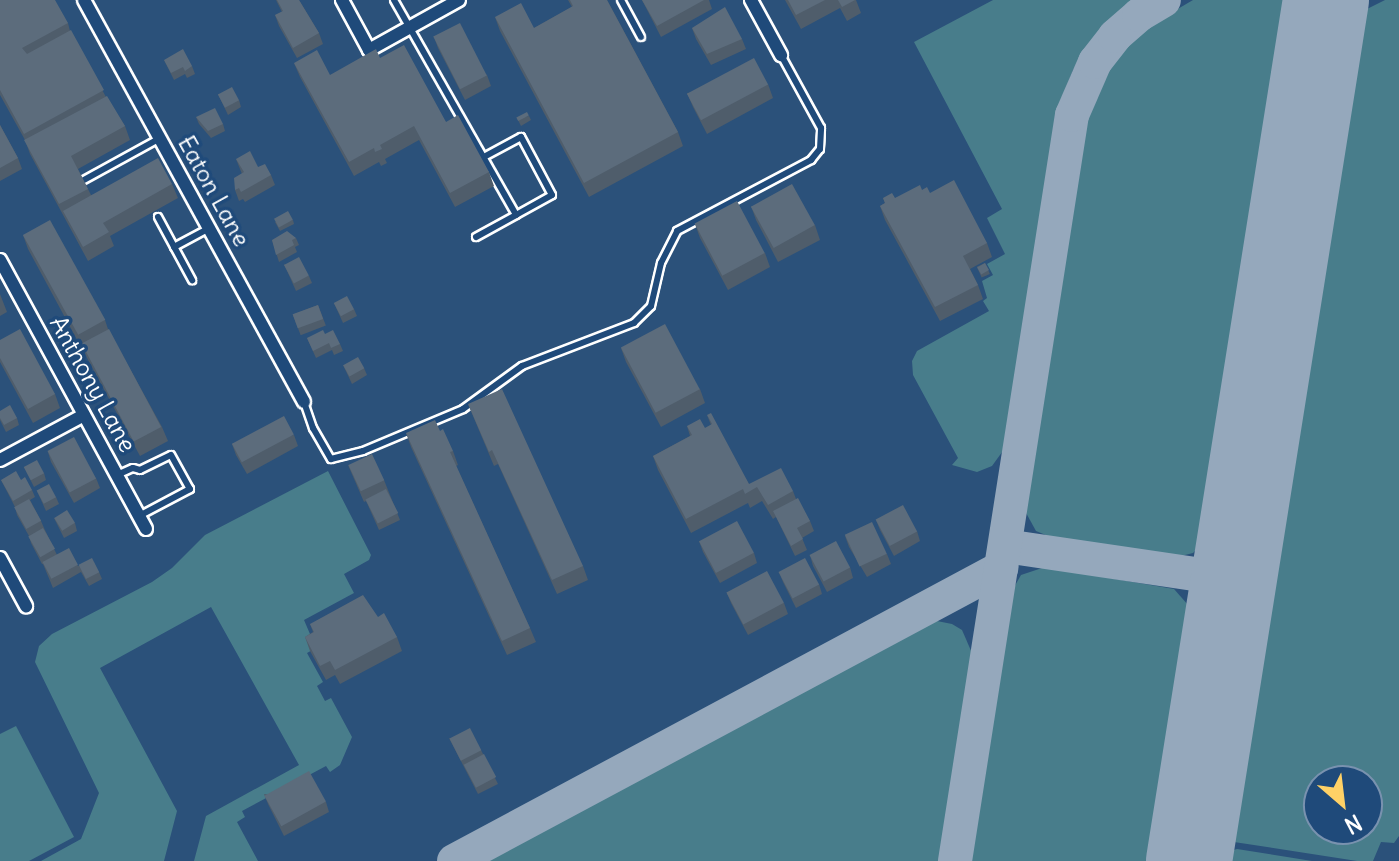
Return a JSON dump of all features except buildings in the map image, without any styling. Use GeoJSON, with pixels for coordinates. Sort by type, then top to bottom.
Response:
{"type":"FeatureCollection","features":[{"type":"Feature","properties":{"kind":"street","name":"Eaton Lane"},"geometry":{"type":"LineString","coordinates":[[84,0],[304,402]]}},
{"type":"Feature","properties":{"kind":"street"},"geometry":{"type":"LineString","coordinates":[[342,0],[369,50],[459,0]]}},
{"type":"Feature","properties":{"kind":"street"},"geometry":{"type":"LineString","coordinates":[[751,0],[781,55]]}},
{"type":"Feature","properties":{"kind":"street","name":"Anthony Lane"},"geometry":{"type":"LineString","coordinates":[[0,260],[146,529]]}},
{"type":"Feature","properties":{"kind":"street"},"geometry":{"type":"LineString","coordinates":[[0,460],[84,415]]}},
{"type":"Feature","properties":{"kind":"street"},"geometry":{"type":"LineString","coordinates":[[0,558],[26,606]]}},
{"type":"Feature","properties":{"kind":"lane"},"geometry":{"type":"LineString","coordinates":[[394,0],[516,215]]}},
{"type":"Feature","properties":{"kind":"lane"},"geometry":{"type":"LineString","coordinates":[[623,1],[641,37]]}},
{"type":"Feature","properties":{"kind":"lane"},"geometry":{"type":"LineString","coordinates":[[304,402],[319,441],[331,459],[363,451],[463,409],[522,366],[634,323],[651,306],[661,263],[677,231],[811,160],[820,149],[821,128],[781,55]]}},
{"type":"Feature","properties":{"kind":"lane"},"geometry":{"type":"LineString","coordinates":[[476,237],[552,195],[521,137],[484,157]]}},
{"type":"Feature","properties":{"kind":"lane"},"geometry":{"type":"LineString","coordinates":[[84,180],[160,138]]}},
{"type":"Feature","properties":{"kind":"lane"},"geometry":{"type":"LineString","coordinates":[[158,217],[192,280]]}},
{"type":"Feature","properties":{"kind":"lane"},"geometry":{"type":"LineString","coordinates":[[174,247],[209,228]]}},
{"type":"Feature","properties":{"kind":"lane"},"geometry":{"type":"LineString","coordinates":[[117,475],[133,468],[140,470],[171,455],[190,489],[139,516]]}},
{"type":"Feature","properties":{"kind":"green space"},"geometry":{"type":"Polygon","coordinates":[[[993,0],[1135,0],[1115,15],[1086,49],[1073,70],[1058,110],[1005,448],[992,466],[977,472],[952,465],[958,458],[913,375],[912,361],[917,351],[989,311],[983,301],[987,298],[982,281],[993,275],[987,264],[1005,254],[987,218],[1002,209],[914,42],[993,0]]]}},
{"type":"Feature","properties":{"kind":"green space"},"geometry":{"type":"Polygon","coordinates":[[[1193,0],[1296,0],[1212,533],[1193,553],[1173,558],[1053,538],[1036,531],[1025,511],[1088,114],[1101,81],[1125,47],[1147,27],[1193,0]]]}},
{"type":"Feature","properties":{"kind":"green space"},"geometry":{"type":"Polygon","coordinates":[[[1385,0],[1399,0],[1399,836],[1394,843],[1383,842],[1383,765],[1303,765],[1303,845],[1380,845],[1373,861],[1234,842],[1224,833],[1351,28],[1363,11],[1385,0]]]}},
{"type":"Feature","properties":{"kind":"green space"},"geometry":{"type":"Polygon","coordinates":[[[328,471],[371,555],[369,560],[344,574],[354,593],[304,620],[316,648],[307,653],[323,682],[317,686],[325,701],[331,698],[352,737],[340,765],[330,772],[326,766],[242,811],[245,817],[237,822],[258,861],[194,861],[206,816],[299,765],[211,607],[100,668],[177,811],[164,861],[41,861],[81,839],[99,793],[35,662],[39,646],[52,634],[152,582],[172,568],[205,535],[328,471]]]}},
{"type":"Feature","properties":{"kind":"green space"},"geometry":{"type":"Polygon","coordinates":[[[1045,567],[1174,589],[1196,614],[1199,623],[1161,861],[970,861],[1013,589],[1021,575],[1045,567]]]}},
{"type":"Feature","properties":{"kind":"green space"},"geometry":{"type":"Polygon","coordinates":[[[937,621],[962,630],[972,653],[940,861],[475,861],[921,626],[937,621]]]}},
{"type":"Feature","properties":{"kind":"green space"},"geometry":{"type":"Polygon","coordinates":[[[16,726],[74,837],[29,861],[0,861],[0,734],[16,726]]]}},
{"type":"Feature","properties":{"kind":"green space"},"geometry":{"type":"Polygon","coordinates":[[[1237,849],[1312,861],[1220,861],[1221,854],[1237,849]]]}},
{"type":"Feature","properties":{"kind":"taxiway"},"geometry":{"type":"LineString","coordinates":[[955,861],[1072,115],[1095,62],[1115,36],[1139,15],[1164,0]]}},
{"type":"Feature","properties":{"kind":"taxiway"},"geometry":{"type":"LineString","coordinates":[[1005,546],[1234,580]]}},
{"type":"Feature","properties":{"kind":"taxiway"},"geometry":{"type":"LineString","coordinates":[[454,861],[1001,568]]}},
{"type":"Feature","properties":{"kind":"runway"},"geometry":{"type":"LineString","coordinates":[[1189,861],[1326,0]]}}]}
